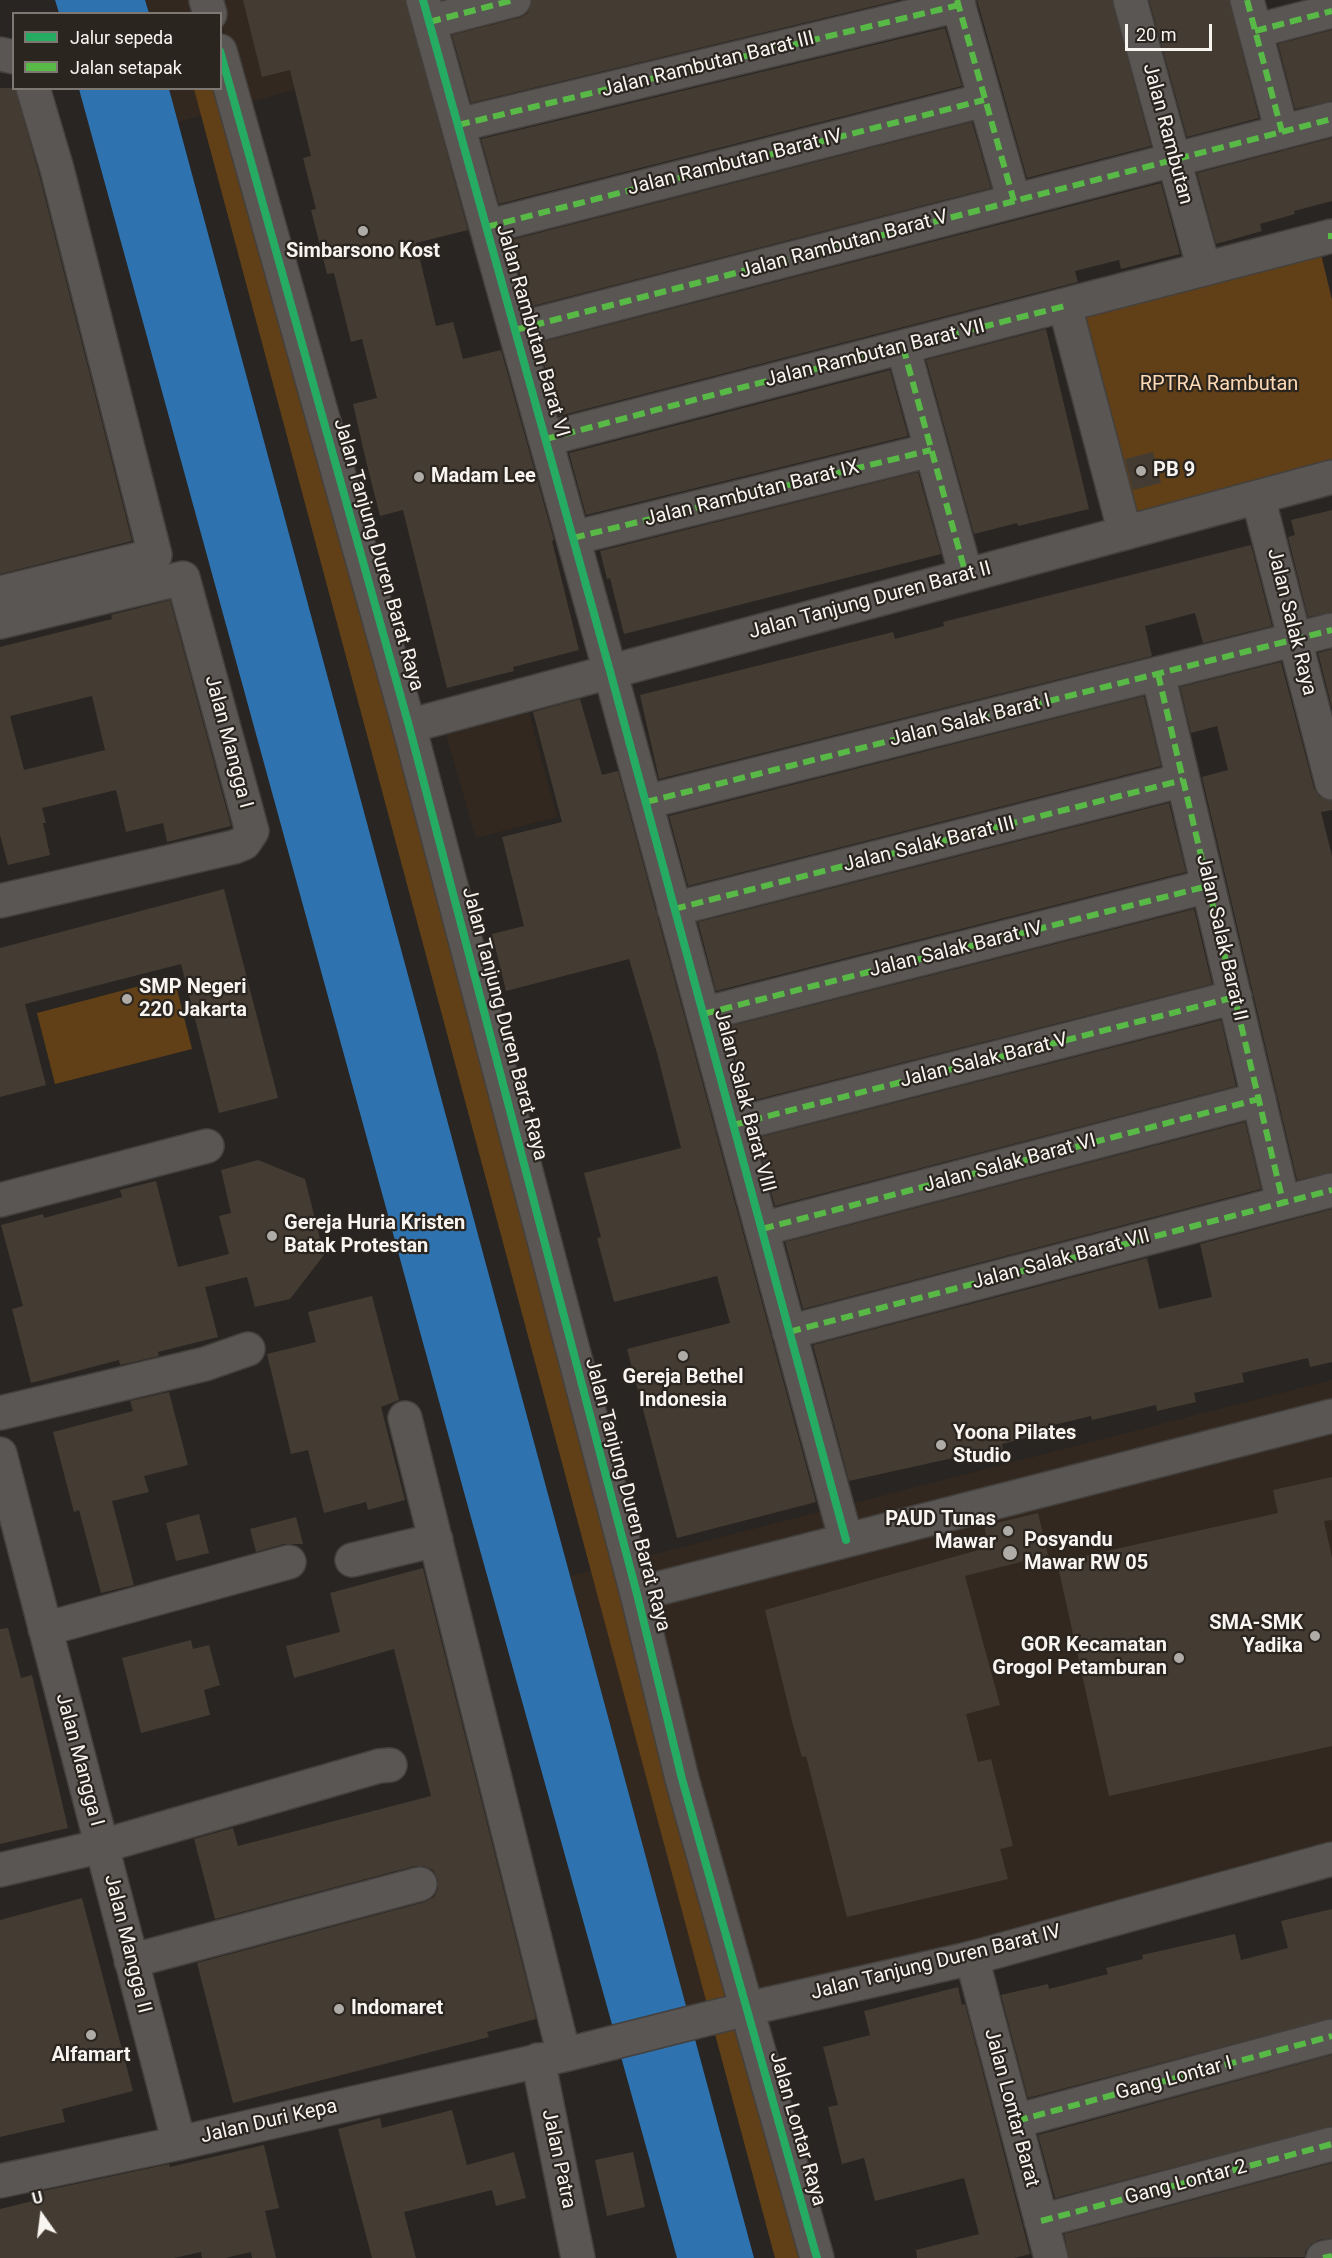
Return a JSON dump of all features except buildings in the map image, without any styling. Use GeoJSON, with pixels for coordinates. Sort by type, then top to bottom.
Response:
{"type":"FeatureCollection","features":[{"type":"Feature","properties":{"kind":"street"},"geometry":{"type":"LineString","coordinates":[[426,11],[514,0]]}},
{"type":"Feature","properties":{"kind":"street","name":"Jalan Rambutan"},"geometry":{"type":"LineString","coordinates":[[1130,0],[1204,269]]}},
{"type":"Feature","properties":{"kind":"street"},"geometry":{"type":"LineString","coordinates":[[958,2],[1014,201]]}},
{"type":"Feature","properties":{"kind":"street","name":"Jalan Rambutan Barat III"},"geometry":{"type":"LineString","coordinates":[[458,125],[958,2]]}},
{"type":"Feature","properties":{"kind":"street","name":"Jalan Rambutan Barat VI"},"geometry":{"type":"LineString","coordinates":[[426,11],[610,671]]}},
{"type":"Feature","properties":{"kind":"street"},"geometry":{"type":"LineString","coordinates":[[1282,132],[1251,15],[1332,11]]}},
{"type":"Feature","properties":{"kind":"street","name":"Jalan Tanjung Duren Barat Raya"},"geometry":{"type":"LineString","coordinates":[[222,58],[409,726],[637,1594],[740,2010]]}},
{"type":"Feature","properties":{"kind":"street"},"geometry":{"type":"LineString","coordinates":[[0,613],[154,555],[57,169],[34,90]]}},
{"type":"Feature","properties":{"kind":"street","name":"Jalan Rambutan Barat IV"},"geometry":{"type":"LineString","coordinates":[[486,227],[984,100]]}},
{"type":"Feature","properties":{"kind":"street","name":"Jalan Rambutan Barat V"},"geometry":{"type":"LineString","coordinates":[[515,330],[1332,119]]}},
{"type":"Feature","properties":{"kind":"street","name":"Jalan Rambutan Barat VII"},"geometry":{"type":"LineString","coordinates":[[546,440],[1204,269],[1331,240]]}},
{"type":"Feature","properties":{"kind":"street"},"geometry":{"type":"LineString","coordinates":[[1065,306],[1125,533]]}},
{"type":"Feature","properties":{"kind":"street"},"geometry":{"type":"LineString","coordinates":[[903,347],[966,575]]}},
{"type":"Feature","properties":{"kind":"street","name":"Jalan Rambutan Barat IX"},"geometry":{"type":"LineString","coordinates":[[573,538],[931,450]]}},
{"type":"Feature","properties":{"kind":"street","name":"Jalan Tanjung Duren Barat II"},"geometry":{"type":"LineString","coordinates":[[409,726],[1332,477]]}},
{"type":"Feature","properties":{"kind":"street","name":"Jalan Salak Raya"},"geometry":{"type":"LineString","coordinates":[[1258,497],[1332,783]]}},
{"type":"Feature","properties":{"kind":"street","name":"Jalan Mangga I"},"geometry":{"type":"LineString","coordinates":[[0,613],[183,578],[252,831],[244,843],[234,847],[0,901]]}},
{"type":"Feature","properties":{"kind":"street","name":"Jalan Salak Barat I"},"geometry":{"type":"LineString","coordinates":[[646,802],[1332,630]]}},
{"type":"Feature","properties":{"kind":"street","name":"Jalan Salak Barat VIII"},"geometry":{"type":"LineString","coordinates":[[610,671],[846,1540]]}},
{"type":"Feature","properties":{"kind":"street","name":"Jalan Salak Barat II"},"geometry":{"type":"LineString","coordinates":[[1158,674],[1283,1202]]}},
{"type":"Feature","properties":{"kind":"street","name":"Jalan Salak Barat III"},"geometry":{"type":"LineString","coordinates":[[674,909],[1183,780]]}},
{"type":"Feature","properties":{"kind":"street","name":"Jalan Salak Barat IV"},"geometry":{"type":"LineString","coordinates":[[703,1014],[1208,886]]}},
{"type":"Feature","properties":{"kind":"street","name":"Jalan Salak Barat V"},"geometry":{"type":"LineString","coordinates":[[733,1125],[1234,997]]}},
{"type":"Feature","properties":{"kind":"street","name":"Jalan Salak Barat VI"},"geometry":{"type":"LineString","coordinates":[[762,1229],[1258,1099]]}},
{"type":"Feature","properties":{"kind":"street"},"geometry":{"type":"LineString","coordinates":[[0,1200],[207,1146]]}},
{"type":"Feature","properties":{"kind":"street","name":"Jalan Salak Barat VII"},"geometry":{"type":"LineString","coordinates":[[789,1332],[1332,1190]]}},
{"type":"Feature","properties":{"kind":"street"},"geometry":{"type":"LineString","coordinates":[[0,1413],[205,1364],[248,1349]]}},
{"type":"Feature","properties":{"kind":"street"},"geometry":{"type":"LineString","coordinates":[[637,1594],[1332,1416]]}},
{"type":"Feature","properties":{"kind":"street","name":"Jalan Patra"},"geometry":{"type":"LineString","coordinates":[[405,1418],[436,1540],[551,2057],[579,2258]]}},
{"type":"Feature","properties":{"kind":"street","name":"Jalan Mangga I"},"geometry":{"type":"LineString","coordinates":[[0,1454],[102,1846],[379,1766],[390,1765]]}},
{"type":"Feature","properties":{"kind":"street"},"geometry":{"type":"LineString","coordinates":[[352,1560],[436,1540]]}},
{"type":"Feature","properties":{"kind":"street"},"geometry":{"type":"LineString","coordinates":[[45,1629],[289,1562]]}},
{"type":"Feature","properties":{"kind":"street"},"geometry":{"type":"LineString","coordinates":[[0,1870],[102,1846]]}},
{"type":"Feature","properties":{"kind":"street","name":"Jalan Mangga II"},"geometry":{"type":"LineString","coordinates":[[102,1846],[179,2143]]}},
{"type":"Feature","properties":{"kind":"street","name":"Jalan Tanjung Duren Barat IV"},"geometry":{"type":"LineString","coordinates":[[551,2057],[740,2010],[972,1958],[1332,1859]]}},
{"type":"Feature","properties":{"kind":"street"},"geometry":{"type":"LineString","coordinates":[[131,1961],[420,1884]]}},
{"type":"Feature","properties":{"kind":"street","name":"Jalan Lontar Barat"},"geometry":{"type":"LineString","coordinates":[[972,1958],[1051,2258]]}},
{"type":"Feature","properties":{"kind":"street","name":"Jalan Lontar Raya"},"geometry":{"type":"LineString","coordinates":[[740,2010],[817,2258]]}},
{"type":"Feature","properties":{"kind":"street","name":"Gang Lontar I"},"geometry":{"type":"LineString","coordinates":[[1016,2121],[1332,2036]]}},
{"type":"Feature","properties":{"kind":"street","name":"Jalan Duri Kepa"},"geometry":{"type":"LineString","coordinates":[[0,2181],[179,2143],[551,2057]]}},
{"type":"Feature","properties":{"kind":"street","name":"Gang Lontar 2"},"geometry":{"type":"LineString","coordinates":[[1041,2221],[1332,2144]]}},
{"type":"Feature","properties":{"kind":"street"},"geometry":{"type":"LineString","coordinates":[[1323,2258],[1332,2256]]}},
{"type":"Feature","properties":{"kind":"shaded area"},"geometry":{"type":"Polygon","coordinates":[[[145,0],[617,0],[178,122],[169,90],[222,90],[222,12],[149,12],[145,0]]]}},
{"type":"Feature","properties":{"kind":"shaded area"},"geometry":{"type":"Polygon","coordinates":[[[529,713],[557,817],[476,838],[446,735],[529,713]]]}},
{"type":"Feature","properties":{"kind":"shaded area"},"geometry":{"type":"Polygon","coordinates":[[[1332,1380],[1332,1845],[689,2018],[570,1576],[1332,1380]]]}},
{"type":"Feature","properties":{"kind":"green space"},"geometry":{"type":"Polygon","coordinates":[[[222,87],[774,2161],[802,2258],[775,2258],[194,90],[222,90],[222,87]]]}},
{"type":"Feature","properties":{"kind":"green space","name":"RPTRA Rambutan"},"geometry":{"type":"Polygon","coordinates":[[[1320,250],[1332,300],[1332,466],[1126,518],[1075,311],[1320,250]]]}},
{"type":"Feature","properties":{"kind":"green space"},"geometry":{"type":"Polygon","coordinates":[[[174,977],[192,1049],[55,1084],[37,1013],[174,977]]]}},
{"type":"Feature","properties":{"kind":"water"},"geometry":{"type":"Polygon","coordinates":[[[55,0],[145,0],[149,12],[59,12],[55,0]]]}},
{"type":"Feature","properties":{"kind":"water"},"geometry":{"type":"Polygon","coordinates":[[[79,90],[169,90],[754,2258],[677,2258],[473,1525],[79,90]]]}},
{"type":"Feature","properties":{"kind":"marked path"},"geometry":{"type":"LineString","coordinates":[[429,22],[514,0]]}},
{"type":"Feature","properties":{"kind":"marked path"},"geometry":{"type":"LineString","coordinates":[[957,0],[1014,201]]}},
{"type":"Feature","properties":{"kind":"marked path"},"geometry":{"type":"LineString","coordinates":[[1247,0],[1282,132]]}},
{"type":"Feature","properties":{"kind":"marked path"},"geometry":{"type":"LineString","coordinates":[[458,125],[959,5]]}},
{"type":"Feature","properties":{"kind":"marked path"},"geometry":{"type":"LineString","coordinates":[[1255,31],[1332,11]]}},
{"type":"Feature","properties":{"kind":"marked path"},"geometry":{"type":"LineString","coordinates":[[486,227],[984,100]]}},
{"type":"Feature","properties":{"kind":"marked path"},"geometry":{"type":"LineString","coordinates":[[515,330],[1332,119]]}},
{"type":"Feature","properties":{"kind":"marked path"},"geometry":{"type":"LineString","coordinates":[[546,439],[1065,306]]}},
{"type":"Feature","properties":{"kind":"marked path"},"geometry":{"type":"LineString","coordinates":[[903,347],[966,575]]}},
{"type":"Feature","properties":{"kind":"marked path"},"geometry":{"type":"LineString","coordinates":[[573,538],[931,450]]}},
{"type":"Feature","properties":{"kind":"marked path"},"geometry":{"type":"LineString","coordinates":[[646,802],[1332,630]]}},
{"type":"Feature","properties":{"kind":"marked path"},"geometry":{"type":"LineString","coordinates":[[1158,674],[1283,1202]]}},
{"type":"Feature","properties":{"kind":"marked path"},"geometry":{"type":"LineString","coordinates":[[674,909],[1183,780]]}},
{"type":"Feature","properties":{"kind":"marked path"},"geometry":{"type":"LineString","coordinates":[[703,1014],[1208,886]]}},
{"type":"Feature","properties":{"kind":"marked path"},"geometry":{"type":"LineString","coordinates":[[733,1125],[1235,997]]}},
{"type":"Feature","properties":{"kind":"marked path"},"geometry":{"type":"LineString","coordinates":[[762,1229],[1259,1099]]}},
{"type":"Feature","properties":{"kind":"marked path"},"geometry":{"type":"LineString","coordinates":[[789,1332],[1332,1190]]}},
{"type":"Feature","properties":{"kind":"marked path"},"geometry":{"type":"LineString","coordinates":[[1016,2121],[1332,2036]]}},
{"type":"Feature","properties":{"kind":"marked path"},"geometry":{"type":"LineString","coordinates":[[1041,2221],[1332,2144]]}},
{"type":"Feature","properties":{"kind":"marked path"},"geometry":{"type":"LineString","coordinates":[[1323,2258],[1332,2256]]}},
{"type":"Feature","properties":{"kind":"cycle path"},"geometry":{"type":"LineString","coordinates":[[423,0],[610,671],[846,1540]]}},
{"type":"Feature","properties":{"kind":"cycle path"},"geometry":{"type":"LineString","coordinates":[[222,58],[409,726],[637,1594],[682,1779],[817,2258]]}},
{"type":"Feature","properties":{"kind":"place","name":"Simbarsono Kost"},"geometry":{"type":"Point","coordinates":[363,231]}},
{"type":"Feature","properties":{"kind":"place","name":"PB 9"},"geometry":{"type":"Point","coordinates":[1141,471]}},
{"type":"Feature","properties":{"kind":"place","name":"Madam Lee"},"geometry":{"type":"Point","coordinates":[419,477]}},
{"type":"Feature","properties":{"kind":"place","name":"SMP Negeri 220 Jakarta"},"geometry":{"type":"Point","coordinates":[127,999]}},
{"type":"Feature","properties":{"kind":"place","name":"Gereja Huria Kristen Batak Protestan"},"geometry":{"type":"Point","coordinates":[272,1236]}},
{"type":"Feature","properties":{"kind":"place","name":"Gereja Bethel Indonesia"},"geometry":{"type":"Point","coordinates":[683,1356]}},
{"type":"Feature","properties":{"kind":"place","name":"Yoona Pilates Studio"},"geometry":{"type":"Point","coordinates":[941,1445]}},
{"type":"Feature","properties":{"kind":"place","name":"PAUD Tunas Mawar"},"geometry":{"type":"Point","coordinates":[1008,1531]}},
{"type":"Feature","properties":{"kind":"place","name":"Posyandu Mawar RW 05"},"geometry":{"type":"Point","coordinates":[1010,1553]}},
{"type":"Feature","properties":{"kind":"place","name":"SMA-SMK Yadika"},"geometry":{"type":"Point","coordinates":[1315,1636]}},
{"type":"Feature","properties":{"kind":"place","name":"GOR Kecamatan Grogol Petamburan"},"geometry":{"type":"Point","coordinates":[1179,1658]}},
{"type":"Feature","properties":{"kind":"place","name":"Indomaret"},"geometry":{"type":"Point","coordinates":[339,2009]}},
{"type":"Feature","properties":{"kind":"place","name":"Alfamart"},"geometry":{"type":"Point","coordinates":[91,2035]}}]}
